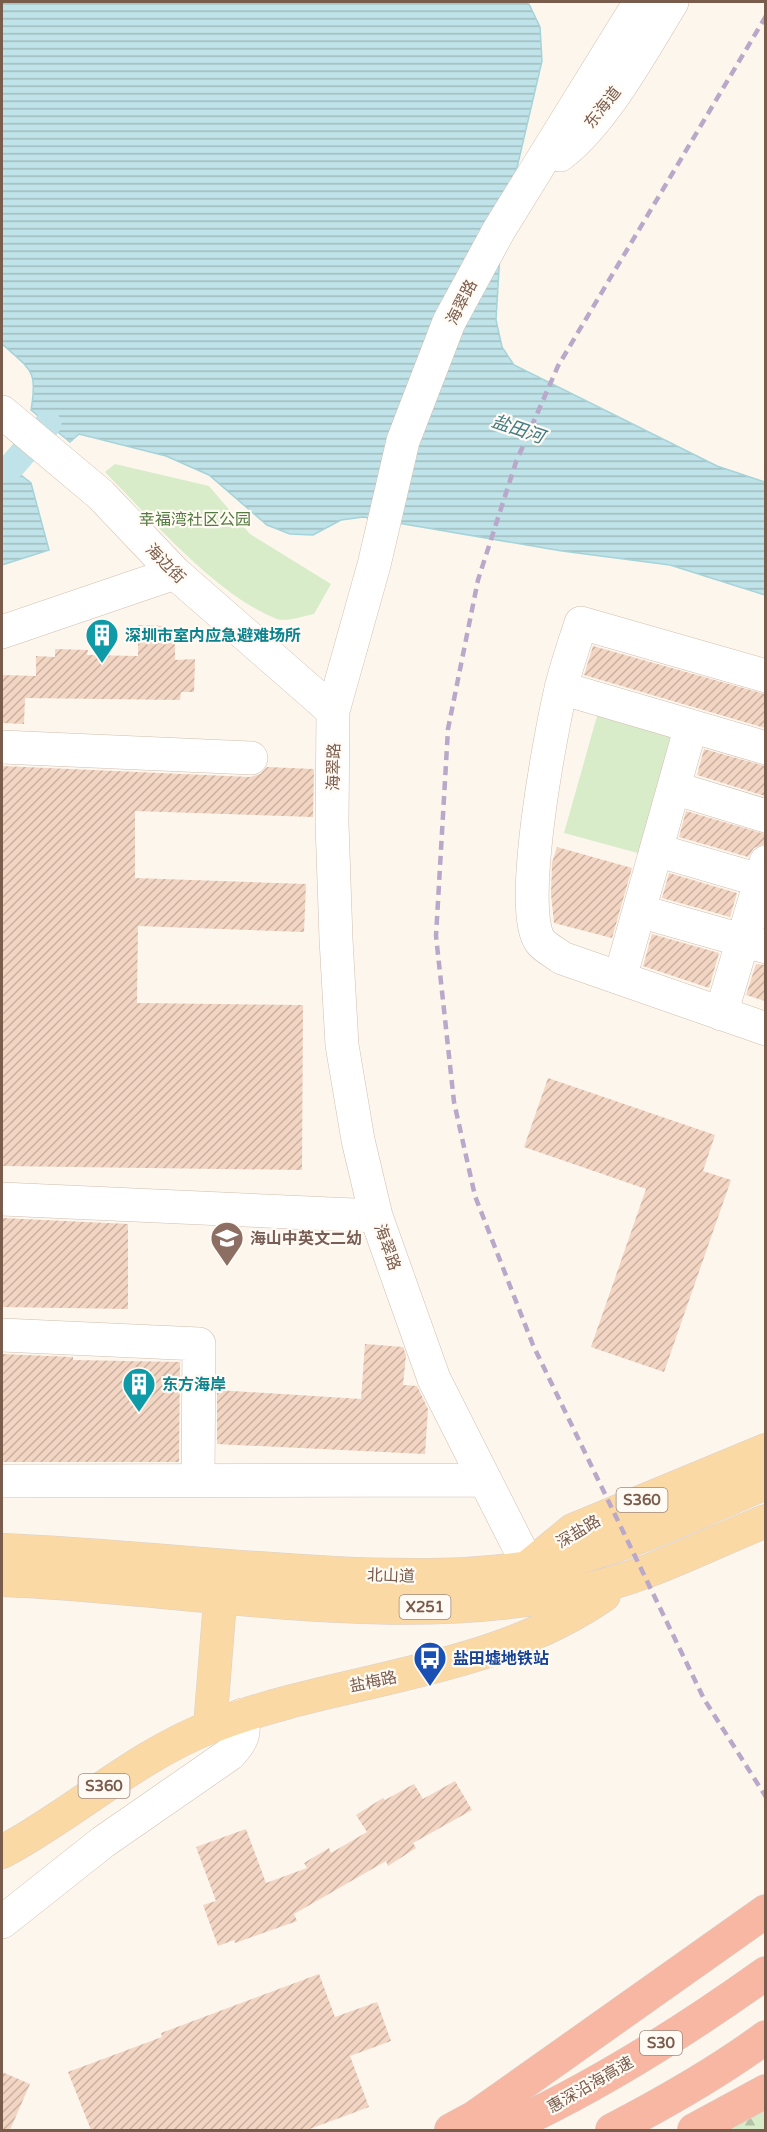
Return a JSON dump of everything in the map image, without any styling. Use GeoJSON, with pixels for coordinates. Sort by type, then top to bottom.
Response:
{"type":"FeatureCollection","features":[{"type":"Feature","properties":{"kind":"highway"},"geometry":{"type":"LineString","coordinates":[[451,2130],[475,2117],[765,1911]]}},
{"type":"Feature","properties":{"kind":"highway","name":"惠深沿海高速"},"geometry":{"type":"LineString","coordinates":[[501,2130],[552,2107],[700,2020],[765,1973]]}},
{"type":"Feature","properties":{"kind":"highway"},"geometry":{"type":"LineString","coordinates":[[612,2130],[678,2095],[765,2037]]}},
{"type":"Feature","properties":{"kind":"highway"},"geometry":{"type":"LineString","coordinates":[[694,2130],[765,2091]]}},
{"type":"Feature","properties":{"kind":"main road","name":"深盐路"},"geometry":{"type":"LineString","coordinates":[[529,1567],[573,1530],[765,1450]]}},
{"type":"Feature","properties":{"kind":"main road"},"geometry":{"type":"LineString","coordinates":[[732,1497],[765,1472]]}},
{"type":"Feature","properties":{"kind":"main road","name":"北山道"},"geometry":{"type":"LineString","coordinates":[[2,1580],[221,1581],[302,1572],[424,1576],[472,1575],[575,1558],[621,1543],[765,1483]]}},
{"type":"Feature","properties":{"kind":"main road","name":"北山道"},"geometry":{"type":"LineString","coordinates":[[2,1550],[221,1581],[301,1604],[471,1606],[543,1599],[627,1578],[765,1521]]}},
{"type":"Feature","properties":{"kind":"main road","name":"盐梅路"},"geometry":{"type":"LineString","coordinates":[[2,1852],[169,1745],[210,1727],[242,1715],[315,1694],[429,1669],[481,1652],[546,1628],[592,1603],[627,1578]]}},
{"type":"Feature","properties":{"kind":"main road"},"geometry":{"type":"LineString","coordinates":[[210,1727],[221,1581]]}},
{"type":"Feature","properties":{"kind":"street","name":"海翠路"},"geometry":{"type":"LineString","coordinates":[[529,1567],[434,1379],[376,1216],[358,1140],[342,1045],[333,834],[333,711],[374,565],[403,441],[449,322],[530,177],[651,10]]}},
{"type":"Feature","properties":{"kind":"street","name":"海边街"},"geometry":{"type":"LineString","coordinates":[[3,414],[101,495],[175,573],[333,711]]}},
{"type":"Feature","properties":{"kind":"street"},"geometry":{"type":"LineString","coordinates":[[2,632],[175,573]]}},
{"type":"Feature","properties":{"kind":"street"},"geometry":{"type":"LineString","coordinates":[[765,676],[581,623],[561,688],[536,840],[532,900],[535,927],[540,942],[562,958],[765,1029]]}},
{"type":"Feature","properties":{"kind":"street"},"geometry":{"type":"LineString","coordinates":[[561,688],[765,748]]}},
{"type":"Feature","properties":{"kind":"street"},"geometry":{"type":"LineString","coordinates":[[620,978],[691,726]]}},
{"type":"Feature","properties":{"kind":"street"},"geometry":{"type":"LineString","coordinates":[[2,747],[251,758]]}},
{"type":"Feature","properties":{"kind":"street"},"geometry":{"type":"LineString","coordinates":[[674,788],[765,816]]}},
{"type":"Feature","properties":{"kind":"street"},"geometry":{"type":"LineString","coordinates":[[656,850],[764,875],[754,944],[721,1014]]}},
{"type":"Feature","properties":{"kind":"street"},"geometry":{"type":"LineString","coordinates":[[639,911],[754,944]]}},
{"type":"Feature","properties":{"kind":"street"},"geometry":{"type":"LineString","coordinates":[[2,1199],[376,1216]]}},
{"type":"Feature","properties":{"kind":"street"},"geometry":{"type":"LineString","coordinates":[[2,1335],[199,1344],[198,1480]]}},
{"type":"Feature","properties":{"kind":"street"},"geometry":{"type":"LineString","coordinates":[[2,1481],[484,1480]]}},
{"type":"Feature","properties":{"kind":"street"},"geometry":{"type":"LineString","coordinates":[[2,1922],[103,1842],[230,1754],[242,1742],[245,1729],[242,1715]]}},
{"type":"Feature","properties":{"kind":"green space","name":"幸福湾社区公园"},"geometry":{"type":"Polygon","coordinates":[[[115,464],[209,486],[250,534],[331,584],[314,614],[277,619],[231,593],[163,533],[105,472],[115,464]]]}},
{"type":"Feature","properties":{"kind":"green space"},"geometry":{"type":"Polygon","coordinates":[[[599,709],[680,732],[645,855],[564,833],[599,709]]]}},
{"type":"Feature","properties":{"kind":"green space"},"geometry":{"type":"Polygon","coordinates":[[[765,2107],[765,2130],[726,2130],[765,2107]]]}},
{"type":"Feature","properties":{"kind":"water","name":"盐田河"},"geometry":{"type":"Polygon","coordinates":[[[2,2],[528,2],[540,27],[542,61],[501,236],[496,320],[502,347],[514,365],[717,466],[765,482],[765,595],[670,565],[562,551],[363,517],[341,520],[313,535],[290,534],[267,525],[209,475],[166,456],[79,434],[70,442],[31,410],[33,378],[26,366],[2,344],[2,2]]]}},
{"type":"Feature","properties":{"kind":"water"},"geometry":{"type":"Polygon","coordinates":[[[2,460],[31,483],[49,550],[2,565],[2,460]]]}},
{"type":"Feature","properties":{"kind":"building","name":"深圳市室内应急避难场所"},"geometry":{"type":"Polygon","coordinates":[[[138,625],[167,626],[167,638],[175,639],[175,660],[195,659],[194,692],[181,692],[180,700],[25,698],[24,724],[2,723],[2,675],[36,676],[36,656],[55,657],[55,649],[88,650],[87,655],[138,656],[138,625]]]}},
{"type":"Feature","properties":{"kind":"building"},"geometry":{"type":"Polygon","coordinates":[[[593,646],[765,694],[765,728],[584,675],[593,646]]]}},
{"type":"Feature","properties":{"kind":"building"},"geometry":{"type":"Polygon","coordinates":[[[704,749],[765,766],[765,796],[697,775],[704,749]]]}},
{"type":"Feature","properties":{"kind":"building"},"geometry":{"type":"Polygon","coordinates":[[[2,766],[250,777],[260,774],[267,767],[314,769],[313,817],[135,811],[135,878],[306,884],[304,932],[138,926],[137,1003],[303,1005],[302,1170],[2,1166],[2,766]]]}},
{"type":"Feature","properties":{"kind":"building"},"geometry":{"type":"Polygon","coordinates":[[[686,811],[765,834],[765,844],[754,848],[748,857],[679,837],[686,811]]]}},
{"type":"Feature","properties":{"kind":"building"},"geometry":{"type":"Polygon","coordinates":[[[557,847],[632,868],[612,938],[554,923],[551,894],[552,863],[557,847]]]}},
{"type":"Feature","properties":{"kind":"building"},"geometry":{"type":"Polygon","coordinates":[[[669,873],[737,893],[730,917],[662,898],[669,873]]]}},
{"type":"Feature","properties":{"kind":"building"},"geometry":{"type":"Polygon","coordinates":[[[652,934],[719,953],[709,988],[643,966],[652,934]]]}},
{"type":"Feature","properties":{"kind":"building"},"geometry":{"type":"Polygon","coordinates":[[[756,964],[765,965],[765,1001],[746,995],[756,964]]]}},
{"type":"Feature","properties":{"kind":"building"},"geometry":{"type":"Polygon","coordinates":[[[548,1078],[715,1135],[703,1171],[731,1180],[664,1372],[591,1347],[646,1189],[524,1147],[548,1078]]]}},
{"type":"Feature","properties":{"kind":"building"},"geometry":{"type":"Polygon","coordinates":[[[2,1218],[128,1224],[128,1309],[2,1307],[2,1218]]]}},
{"type":"Feature","properties":{"kind":"building"},"geometry":{"type":"Polygon","coordinates":[[[365,1344],[403,1347],[406,1355],[403,1385],[417,1386],[428,1409],[425,1454],[217,1444],[217,1390],[361,1399],[365,1344]]]}},
{"type":"Feature","properties":{"kind":"building"},"geometry":{"type":"Polygon","coordinates":[[[2,1354],[73,1357],[73,1360],[180,1362],[179,1462],[2,1462],[2,1354]]]}},
{"type":"Feature","properties":{"kind":"building"},"geometry":{"type":"Polygon","coordinates":[[[455,1781],[472,1810],[413,1843],[416,1848],[388,1866],[386,1861],[294,1914],[297,1921],[235,1943],[234,1940],[218,1946],[203,1905],[216,1901],[196,1847],[246,1829],[266,1883],[307,1868],[304,1863],[329,1848],[331,1853],[367,1832],[356,1815],[383,1798],[385,1800],[414,1784],[423,1799],[455,1781]]]}},
{"type":"Feature","properties":{"kind":"building"},"geometry":{"type":"Polygon","coordinates":[[[319,1974],[335,2017],[377,2002],[391,2041],[350,2056],[369,2107],[307,2130],[91,2130],[68,2072],[162,2037],[161,2033],[319,1974]]]}},
{"type":"Feature","properties":{"kind":"building"},"geometry":{"type":"Polygon","coordinates":[[[2,2072],[30,2084],[10,2130],[2,2130],[2,2072]]]}},
{"type":"Feature","properties":{"kind":"waterway"},"geometry":{"type":"LineString","coordinates":[[11,467],[48,424]]}},
{"type":"Feature","properties":{"kind":"railway"},"geometry":{"type":"LineString","coordinates":[[766,16],[558,366],[516,462],[478,580],[448,729],[436,936],[454,1102],[475,1196],[533,1345],[704,1699],[766,1797]]}},
{"type":"Feature","properties":{"kind":"place","name":"深圳市室内应急避难场所"},"geometry":{"type":"Point","coordinates":[102,664]}},
{"type":"Feature","properties":{"kind":"place","name":"海山中英文二幼"},"geometry":{"type":"Point","coordinates":[227,1267]}},
{"type":"Feature","properties":{"kind":"place","name":"东方海岸"},"geometry":{"type":"Point","coordinates":[139,1413]}},
{"type":"Feature","properties":{"kind":"place","name":"盐田墟地铁站"},"geometry":{"type":"Point","coordinates":[430,1687]}}]}
